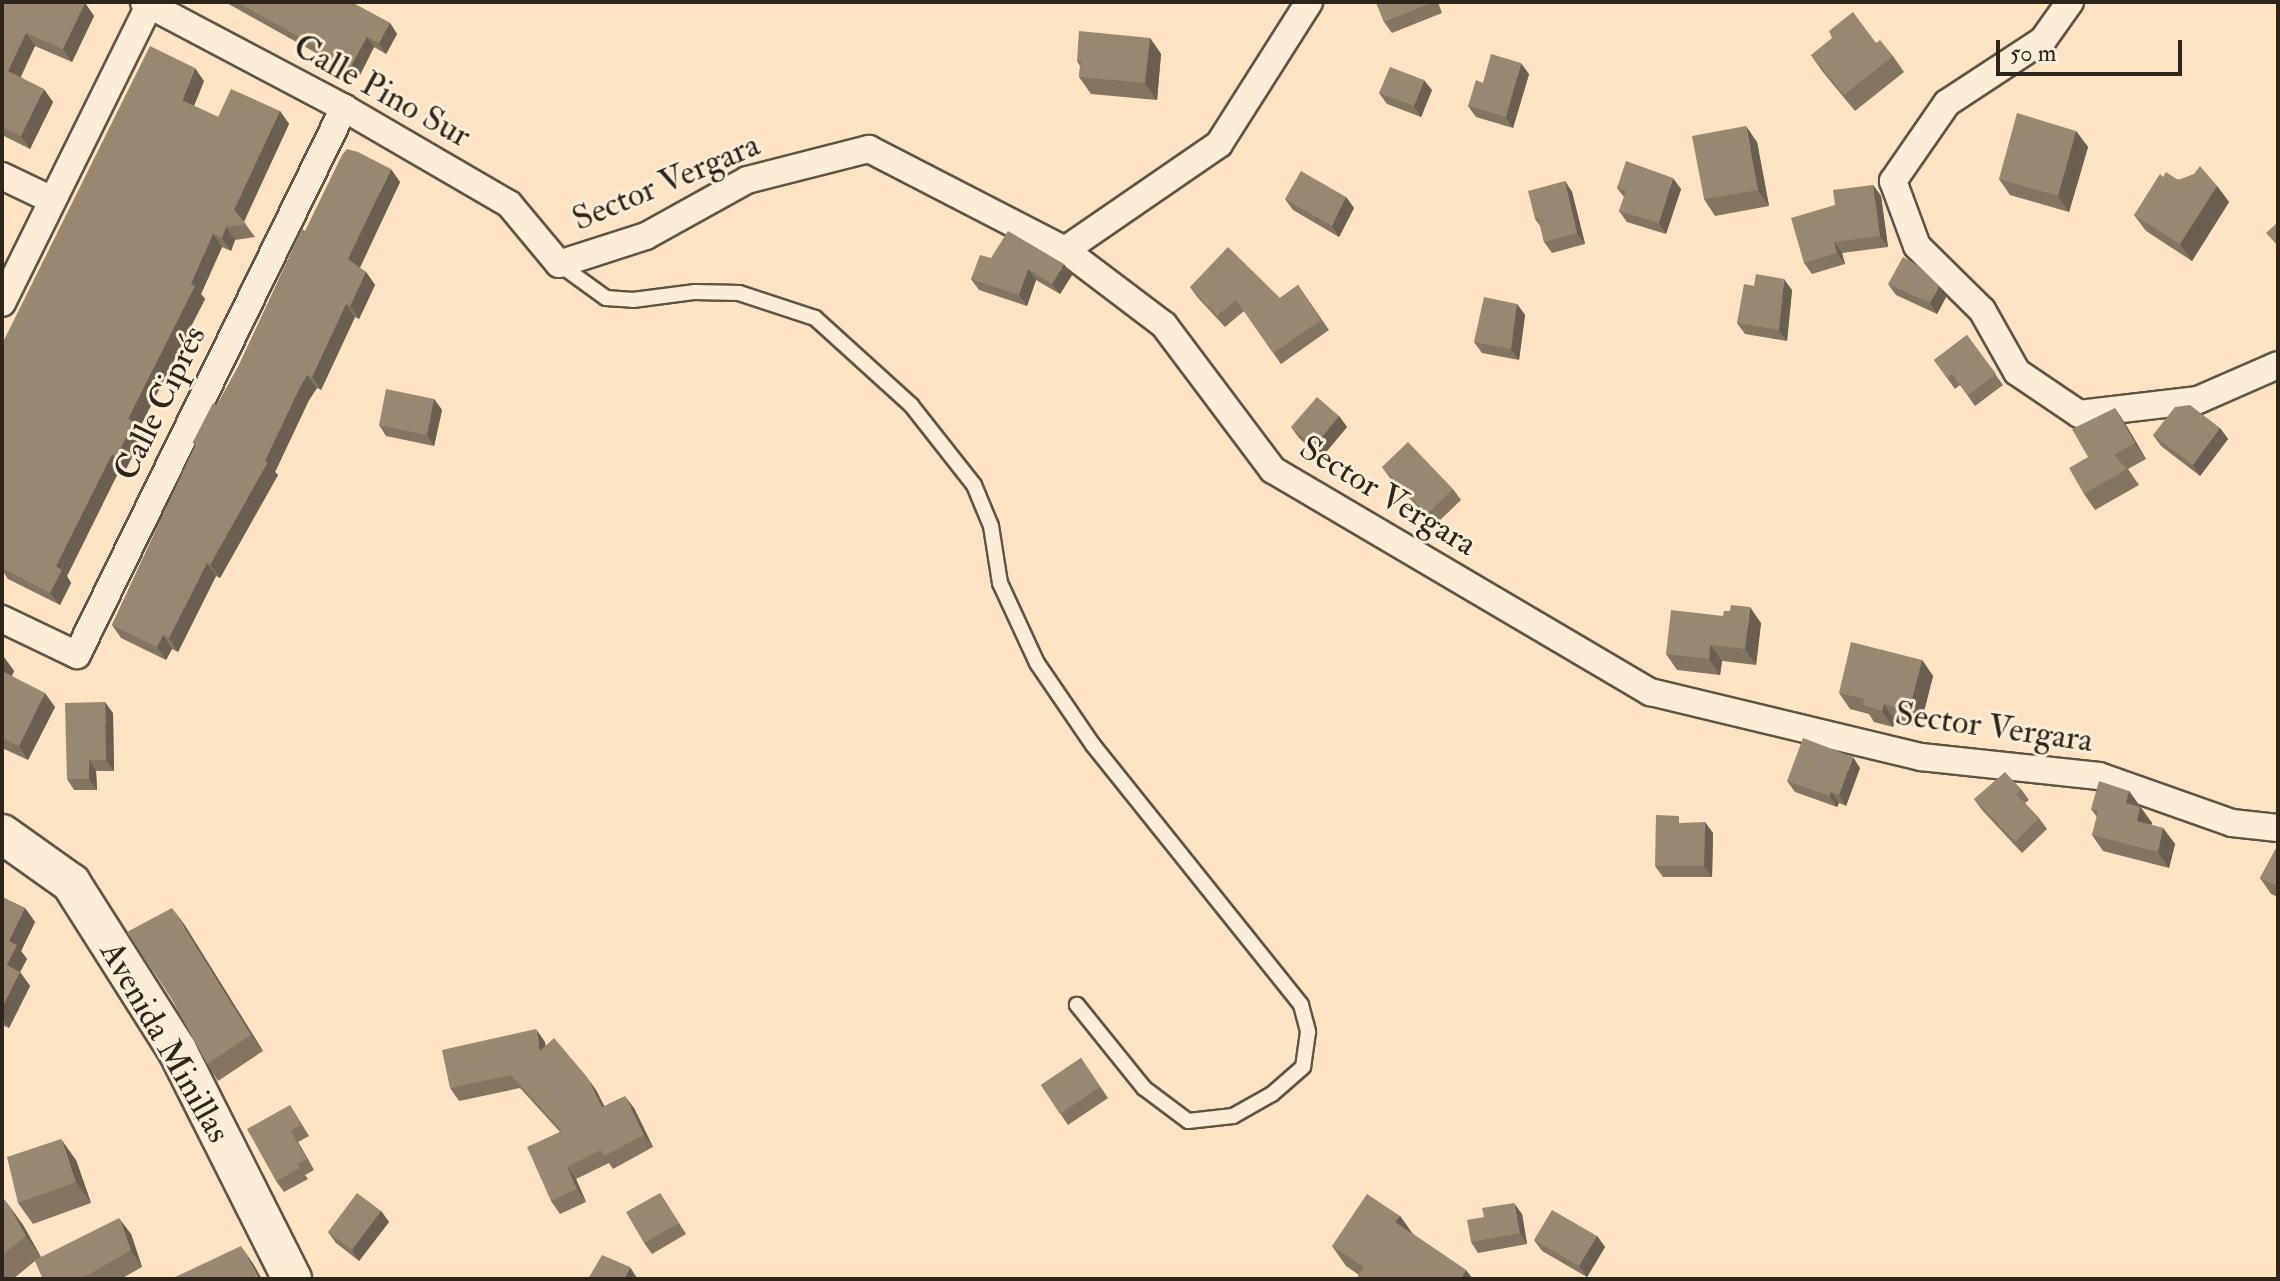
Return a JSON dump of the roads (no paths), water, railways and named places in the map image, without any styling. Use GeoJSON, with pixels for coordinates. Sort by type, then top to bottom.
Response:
{"type":"FeatureCollection","features":[{"type":"Feature","properties":{"kind":"street"},"geometry":{"type":"LineString","coordinates":[[1065,250],[1219,144],[1309,2]]}},
{"type":"Feature","properties":{"kind":"street"},"geometry":{"type":"LineString","coordinates":[[2070,2],[2043,40],[1947,103],[1893,181],[1917,246],[1982,310],[2017,372],[2079,414],[2198,400],[2278,365]]}},
{"type":"Feature","properties":{"kind":"street"},"geometry":{"type":"LineString","coordinates":[[2,303],[148,3]]}},
{"type":"Feature","properties":{"kind":"street","name":"Calle Pino Sur"},"geometry":{"type":"LineString","coordinates":[[148,3],[344,108],[509,204],[559,264]]}},
{"type":"Feature","properties":{"kind":"street","name":"Calle Ciprés"},"geometry":{"type":"LineString","coordinates":[[2,619],[77,655],[344,108]]}},
{"type":"Feature","properties":{"kind":"street","name":"Sector Vergara"},"geometry":{"type":"LineString","coordinates":[[559,264],[646,236],[747,180],[869,149],[1065,250],[1164,325],[1273,470],[1650,692],[1921,757],[2099,776],[2232,823],[2278,828]]}},
{"type":"Feature","properties":{"kind":"street"},"geometry":{"type":"LineString","coordinates":[[2,176],[52,200]]}},
{"type":"Feature","properties":{"kind":"street","name":"Avenida Minillas"},"geometry":{"type":"LineString","coordinates":[[2,834],[71,883],[177,1050],[292,1279]]}},
{"type":"Feature","properties":{"kind":"lane"},"geometry":{"type":"LineString","coordinates":[[559,264],[606,298],[633,300],[695,292],[739,293],[815,318],[911,405],[974,485],[991,526],[1000,583],[1037,663],[1093,745],[1301,1005],[1308,1032],[1303,1067],[1272,1094],[1233,1116],[1188,1121],[1144,1088],[1077,1005]]}}]}
